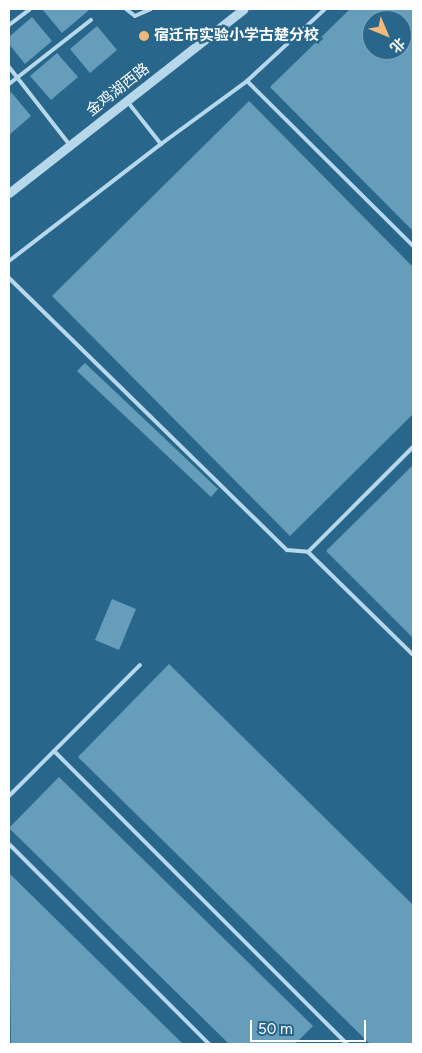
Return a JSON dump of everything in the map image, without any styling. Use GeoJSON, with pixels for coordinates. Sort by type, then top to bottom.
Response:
{"type":"FeatureCollection","features":[{"type":"Feature","properties":{"kind":"street","name":"金鸡湖西路"},"geometry":{"type":"LineString","coordinates":[[9,193],[244,9]]}},
{"type":"Feature","properties":{"kind":"lane"},"geometry":{"type":"LineString","coordinates":[[9,25],[30,9]]}},
{"type":"Feature","properties":{"kind":"lane"},"geometry":{"type":"LineString","coordinates":[[126,9],[135,16],[151,9]]}},
{"type":"Feature","properties":{"kind":"lane"},"geometry":{"type":"LineString","coordinates":[[9,262],[161,144],[247,81],[325,9]]}},
{"type":"Feature","properties":{"kind":"lane"},"geometry":{"type":"LineString","coordinates":[[9,84],[91,20]]}},
{"type":"Feature","properties":{"kind":"lane"},"geometry":{"type":"LineString","coordinates":[[9,68],[70,145]]}},
{"type":"Feature","properties":{"kind":"lane"},"geometry":{"type":"LineString","coordinates":[[247,81],[413,246]]}},
{"type":"Feature","properties":{"kind":"lane"},"geometry":{"type":"LineString","coordinates":[[127,101],[161,144]]}},
{"type":"Feature","properties":{"kind":"lane"},"geometry":{"type":"LineString","coordinates":[[9,278],[287,550],[308,552],[413,655]]}},
{"type":"Feature","properties":{"kind":"lane"},"geometry":{"type":"LineString","coordinates":[[308,552],[413,447]]}},
{"type":"Feature","properties":{"kind":"lane"},"geometry":{"type":"LineString","coordinates":[[9,796],[140,666]]}},
{"type":"Feature","properties":{"kind":"lane"},"geometry":{"type":"LineString","coordinates":[[54,751],[346,1044]]}},
{"type":"Feature","properties":{"kind":"lane"},"geometry":{"type":"LineString","coordinates":[[9,844],[209,1044]]}},
{"type":"Feature","properties":{"kind":"building"},"geometry":{"type":"Polygon","coordinates":[[[42,9],[88,9],[89,10],[62,33],[42,9]]]}},
{"type":"Feature","properties":{"kind":"building"},"geometry":{"type":"Polygon","coordinates":[[[350,9],[413,9],[413,231],[270,87],[350,9]]]}},
{"type":"Feature","properties":{"kind":"building"},"geometry":{"type":"Polygon","coordinates":[[[32,17],[52,41],[25,64],[9,44],[9,37],[32,17]]]}},
{"type":"Feature","properties":{"kind":"building"},"geometry":{"type":"Polygon","coordinates":[[[97,26],[117,50],[90,73],[70,49],[97,26]]]}},
{"type":"Feature","properties":{"kind":"building"},"geometry":{"type":"Polygon","coordinates":[[[57,53],[78,77],[51,100],[30,76],[57,53]]]}},
{"type":"Feature","properties":{"kind":"building"},"geometry":{"type":"Polygon","coordinates":[[[11,92],[31,116],[9,135],[9,93],[11,92]]]}},
{"type":"Feature","properties":{"kind":"building"},"geometry":{"type":"Polygon","coordinates":[[[249,101],[413,267],[413,414],[290,536],[52,296],[249,101]]]}},
{"type":"Feature","properties":{"kind":"building"},"geometry":{"type":"Polygon","coordinates":[[[85,363],[218,489],[211,497],[77,371],[85,363]]]}},
{"type":"Feature","properties":{"kind":"building"},"geometry":{"type":"Polygon","coordinates":[[[413,465],[413,638],[326,551],[413,465]]]}},
{"type":"Feature","properties":{"kind":"building"},"geometry":{"type":"Polygon","coordinates":[[[112,599],[136,609],[119,650],[95,640],[112,599]]]}},
{"type":"Feature","properties":{"kind":"building"},"geometry":{"type":"Polygon","coordinates":[[[169,664],[413,905],[413,1044],[370,1044],[78,757],[169,664]]]}},
{"type":"Feature","properties":{"kind":"building"},"geometry":{"type":"Polygon","coordinates":[[[59,777],[313,1026],[295,1044],[229,1044],[9,828],[59,777]]]}},
{"type":"Feature","properties":{"kind":"building"},"geometry":{"type":"Polygon","coordinates":[[[9,873],[183,1044],[11,1044],[9,873]]]}},
{"type":"Feature","properties":{"kind":"place","name":"宿迁市实验小学古楚分校"},"geometry":{"type":"Point","coordinates":[144,36]}}]}
